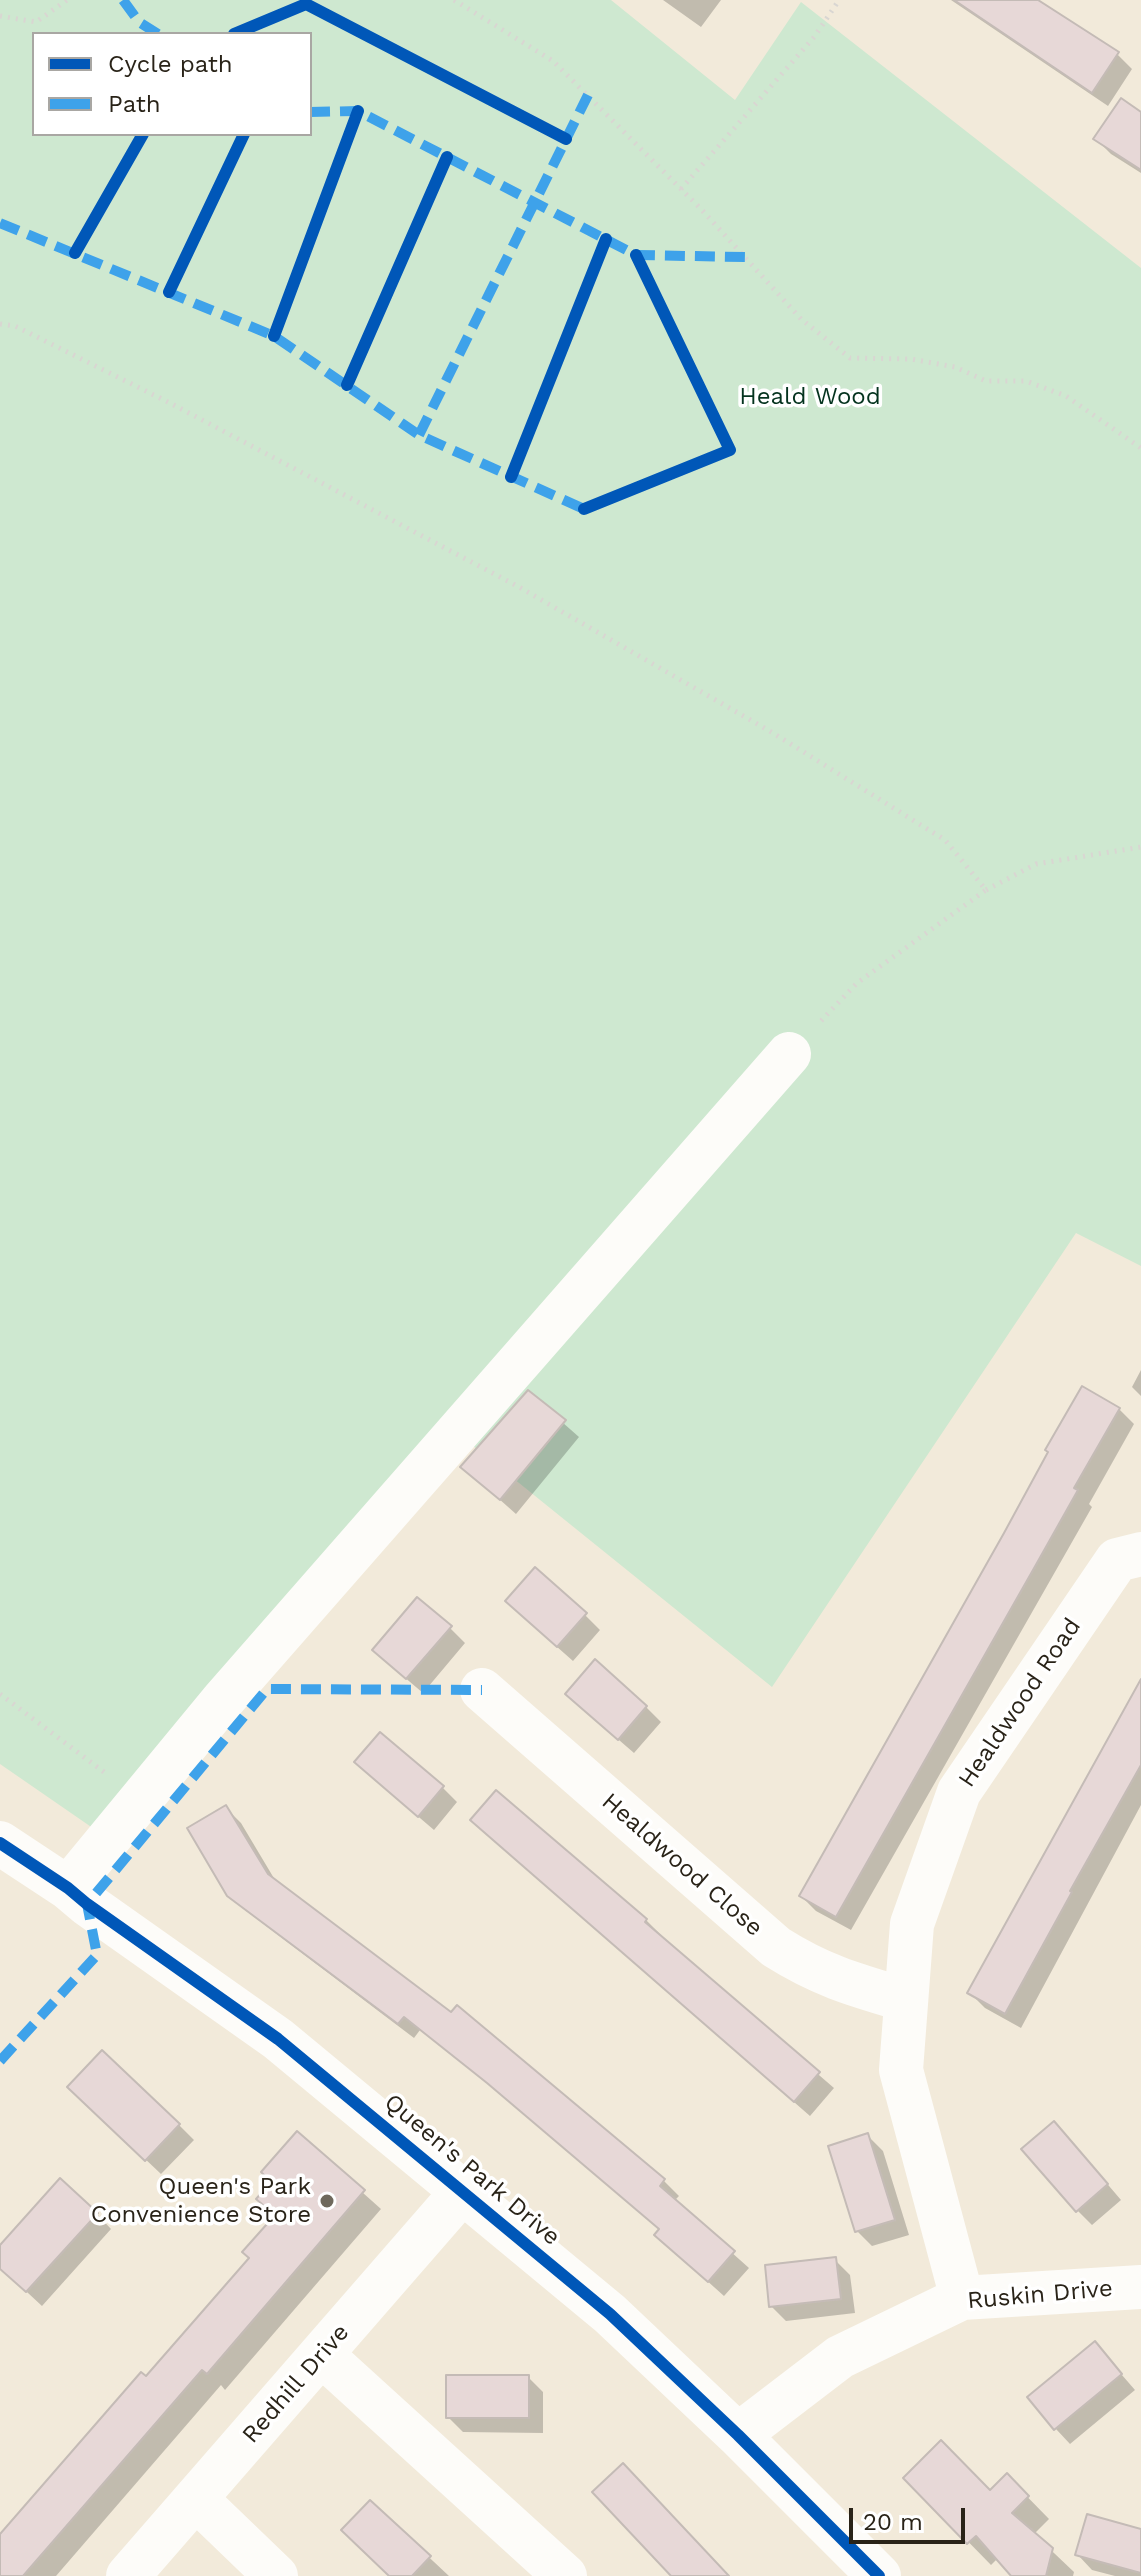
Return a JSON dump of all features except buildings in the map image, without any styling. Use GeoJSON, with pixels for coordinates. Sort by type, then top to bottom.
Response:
{"type":"FeatureCollection","features":[{"type":"Feature","properties":{"kind":"street"},"geometry":{"type":"LineString","coordinates":[[68,1888],[233,1688],[789,1054]]}},
{"type":"Feature","properties":{"kind":"street","name":"Healdwood Road"},"geometry":{"type":"LineString","coordinates":[[962,2298],[901,2070],[912,1924],[959,1792],[1117,1560],[1141,1554]]}},
{"type":"Feature","properties":{"kind":"street","name":"Healdwood Close"},"geometry":{"type":"LineString","coordinates":[[482,1690],[776,1947],[837,1980],[906,2000]]}},
{"type":"Feature","properties":{"kind":"street","name":"Queen's Park Drive"},"geometry":{"type":"LineString","coordinates":[[0,1843],[68,1888],[278,2039],[463,2191],[610,2314],[738,2435],[879,2576]]}},
{"type":"Feature","properties":{"kind":"street","name":"Redhill Drive"},"geometry":{"type":"LineString","coordinates":[[128,2576],[463,2191]]}},
{"type":"Feature","properties":{"kind":"street","name":"Ruskin Drive"},"geometry":{"type":"LineString","coordinates":[[738,2435],[840,2357],[962,2298],[1141,2287]]}},
{"type":"Feature","properties":{"kind":"street"},"geometry":{"type":"LineString","coordinates":[[322,2355],[565,2576]]}},
{"type":"Feature","properties":{"kind":"street"},"geometry":{"type":"LineString","coordinates":[[196,2499],[276,2576]]}},
{"type":"Feature","properties":{"kind":"path"},"geometry":{"type":"LineString","coordinates":[[0,16],[36,22],[67,0]]}},
{"type":"Feature","properties":{"kind":"path"},"geometry":{"type":"LineString","coordinates":[[454,0],[553,61],[681,189],[801,319],[850,358],[911,359],[955,367],[986,381],[1026,381],[1066,396],[1141,448]]}},
{"type":"Feature","properties":{"kind":"path"},"geometry":{"type":"LineString","coordinates":[[681,189],[815,36],[839,0]]}},
{"type":"Feature","properties":{"kind":"path"},"geometry":{"type":"LineString","coordinates":[[0,324],[15,326],[170,403],[532,594],[773,733],[945,840],[986,890]]}},
{"type":"Feature","properties":{"kind":"path"},"geometry":{"type":"LineString","coordinates":[[789,1054],[857,983],[986,890],[1036,864],[1141,847]]}},
{"type":"Feature","properties":{"kind":"path"},"geometry":{"type":"LineString","coordinates":[[0,1694],[140,1800]]}},
{"type":"Feature","properties":{"kind":"green space","name":"Heald Wood"},"geometry":{"type":"Polygon","coordinates":[[[0,0],[611,0],[735,100],[801,2],[1141,268],[1141,1266],[1076,1233],[772,1687],[457,1433],[113,1842],[0,1764],[0,0]]]}},
{"type":"Feature","properties":{"kind":"marked path"},"geometry":{"type":"LineString","coordinates":[[123,0],[139,22],[155,32]]}},
{"type":"Feature","properties":{"kind":"marked path"},"geometry":{"type":"LineString","coordinates":[[419,435],[588,95]]}},
{"type":"Feature","properties":{"kind":"marked path"},"geometry":{"type":"LineString","coordinates":[[312,112],[358,111],[636,255],[745,257]]}},
{"type":"Feature","properties":{"kind":"marked path"},"geometry":{"type":"LineString","coordinates":[[0,223],[274,336],[419,435],[584,509]]}},
{"type":"Feature","properties":{"kind":"marked path"},"geometry":{"type":"LineString","coordinates":[[0,2061],[97,1955],[87,1904],[267,1689],[482,1690]]}},
{"type":"Feature","properties":{"kind":"cycle path"},"geometry":{"type":"LineString","coordinates":[[239,32],[306,4],[566,139]]}},
{"type":"Feature","properties":{"kind":"cycle path"},"geometry":{"type":"LineString","coordinates":[[274,336],[358,111]]}},
{"type":"Feature","properties":{"kind":"cycle path"},"geometry":{"type":"LineString","coordinates":[[75,253],[142,136]]}},
{"type":"Feature","properties":{"kind":"cycle path"},"geometry":{"type":"LineString","coordinates":[[169,292],[243,136]]}},
{"type":"Feature","properties":{"kind":"cycle path"},"geometry":{"type":"LineString","coordinates":[[347,385],[447,157]]}},
{"type":"Feature","properties":{"kind":"cycle path"},"geometry":{"type":"LineString","coordinates":[[511,477],[606,239]]}},
{"type":"Feature","properties":{"kind":"cycle path"},"geometry":{"type":"LineString","coordinates":[[584,509],[730,450],[636,255]]}},
{"type":"Feature","properties":{"kind":"cycle path"},"geometry":{"type":"LineString","coordinates":[[0,1843],[68,1888],[278,2039],[610,2314],[738,2435],[879,2576]]}},
{"type":"Feature","properties":{"kind":"place","name":"Queen's Park Convenience Store"},"geometry":{"type":"Point","coordinates":[327,2201]}}]}
